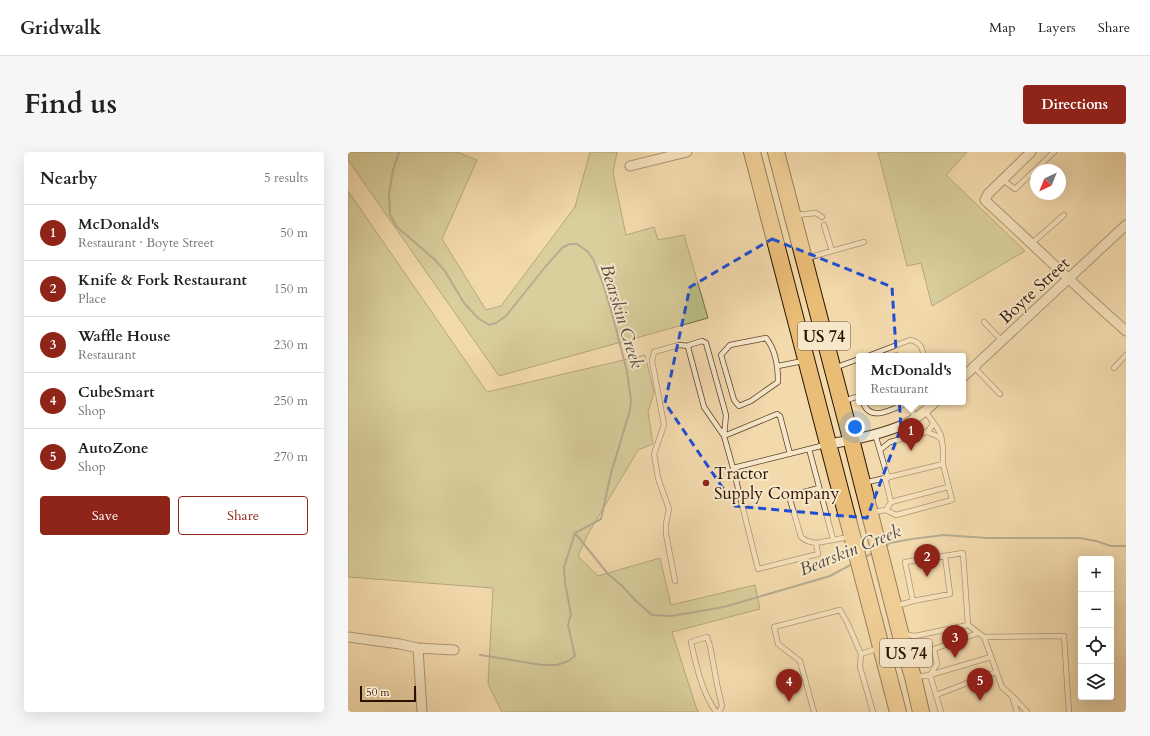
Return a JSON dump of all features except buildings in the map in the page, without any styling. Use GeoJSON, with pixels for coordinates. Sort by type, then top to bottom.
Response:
{"type":"FeatureCollection","features":[{"type":"Feature","properties":{"kind":"highway","name":"US 74"},"geometry":{"type":"LineString","coordinates":[[752,152],[898,712]]}},
{"type":"Feature","properties":{"kind":"highway","name":"US 74"},"geometry":{"type":"LineString","coordinates":[[776,152],[892,600],[906,638],[921,712]]}},
{"type":"Feature","properties":{"kind":"street"},"geometry":{"type":"LineString","coordinates":[[630,166],[687,152]]}},
{"type":"Feature","properties":{"kind":"street"},"geometry":{"type":"LineString","coordinates":[[1031,152],[988,194],[985,200],[1126,331]]}},
{"type":"Feature","properties":{"kind":"street","name":"Boyte Street"},"geometry":{"type":"LineString","coordinates":[[966,374],[1126,225]]}},
{"type":"Feature","properties":{"kind":"street"},"geometry":{"type":"LineString","coordinates":[[829,444],[875,434],[905,424],[932,405]]}},
{"type":"Feature","properties":{"kind":"street"},"geometry":{"type":"LineString","coordinates":[[348,637],[418,648],[454,650]]}},
{"type":"Feature","properties":{"kind":"street"},"geometry":{"type":"LineString","coordinates":[[418,648],[422,712]]}},
{"type":"Feature","properties":{"kind":"lane"},"geometry":{"type":"LineString","coordinates":[[1003,180],[1015,189],[1054,152]]}},
{"type":"Feature","properties":{"kind":"lane"},"geometry":{"type":"LineString","coordinates":[[792,215],[816,213],[822,218]]}},
{"type":"Feature","properties":{"kind":"lane"},"geometry":{"type":"LineString","coordinates":[[1031,244],[1064,215]]}},
{"type":"Feature","properties":{"kind":"lane"},"geometry":{"type":"LineString","coordinates":[[824,225],[832,251]]}},
{"type":"Feature","properties":{"kind":"lane"},"geometry":{"type":"LineString","coordinates":[[804,260],[864,242]]}},
{"type":"Feature","properties":{"kind":"lane"},"geometry":{"type":"LineString","coordinates":[[984,322],[1002,341]]}},
{"type":"Feature","properties":{"kind":"lane"},"geometry":{"type":"LineString","coordinates":[[766,338],[770,343],[778,366],[778,382],[751,401],[739,406],[734,400],[721,355],[730,345],[766,338]]}},
{"type":"Feature","properties":{"kind":"lane"},"geometry":{"type":"LineString","coordinates":[[876,353],[910,340],[920,344],[923,353]]}},
{"type":"Feature","properties":{"kind":"lane"},"geometry":{"type":"LineString","coordinates":[[675,581],[666,534],[669,509],[658,478],[654,454],[664,425],[652,361],[654,352],[679,344],[688,346],[690,344],[702,341],[706,343],[726,416],[724,436]]}},
{"type":"Feature","properties":{"kind":"lane"},"geometry":{"type":"LineString","coordinates":[[688,346],[704,407],[724,436],[758,569],[818,554],[816,543]]}},
{"type":"Feature","properties":{"kind":"lane"},"geometry":{"type":"LineString","coordinates":[[1114,368],[1126,356]]}},
{"type":"Feature","properties":{"kind":"lane"},"geometry":{"type":"LineString","coordinates":[[778,366],[807,360]]}},
{"type":"Feature","properties":{"kind":"lane"},"geometry":{"type":"LineString","coordinates":[[833,369],[856,360]]}},
{"type":"Feature","properties":{"kind":"lane"},"geometry":{"type":"LineString","coordinates":[[974,367],[1000,394]]}},
{"type":"Feature","properties":{"kind":"lane"},"geometry":{"type":"LineString","coordinates":[[841,402],[856,397]]}},
{"type":"Feature","properties":{"kind":"lane"},"geometry":{"type":"LineString","coordinates":[[864,405],[868,412],[872,414],[882,413],[902,405]]}},
{"type":"Feature","properties":{"kind":"lane"},"geometry":{"type":"LineString","coordinates":[[910,405],[915,418]]}},
{"type":"Feature","properties":{"kind":"lane"},"geometry":{"type":"LineString","coordinates":[[886,510],[896,515],[952,500],[943,464],[943,448],[940,431],[925,411]]}},
{"type":"Feature","properties":{"kind":"lane"},"geometry":{"type":"LineString","coordinates":[[724,436],[778,414],[780,416],[790,454]]}},
{"type":"Feature","properties":{"kind":"lane"},"geometry":{"type":"LineString","coordinates":[[928,432],[934,422]]}},
{"type":"Feature","properties":{"kind":"lane"},"geometry":{"type":"LineString","coordinates":[[880,450],[890,442],[928,432],[942,440]]}},
{"type":"Feature","properties":{"kind":"lane"},"geometry":{"type":"LineString","coordinates":[[875,434],[880,450],[891,502]]}},
{"type":"Feature","properties":{"kind":"lane"},"geometry":{"type":"LineString","coordinates":[[733,468],[829,444]]}},
{"type":"Feature","properties":{"kind":"lane"},"geometry":{"type":"LineString","coordinates":[[809,449],[833,540]]}},
{"type":"Feature","properties":{"kind":"lane"},"geometry":{"type":"LineString","coordinates":[[862,483],[943,464]]}},
{"type":"Feature","properties":{"kind":"lane"},"geometry":{"type":"LineString","coordinates":[[871,516],[886,510],[891,502],[948,487]]}},
{"type":"Feature","properties":{"kind":"lane"},"geometry":{"type":"LineString","coordinates":[[820,488],[789,496],[801,537],[807,541],[816,543],[853,537]]}},
{"type":"Feature","properties":{"kind":"lane"},"geometry":{"type":"LineString","coordinates":[[912,601],[904,562],[963,553],[968,625],[984,637],[1064,636],[1069,712]]}},
{"type":"Feature","properties":{"kind":"lane"},"geometry":{"type":"LineString","coordinates":[[892,600],[912,601],[950,594],[945,556]]}},
{"type":"Feature","properties":{"kind":"lane"},"geometry":{"type":"LineString","coordinates":[[814,712],[800,661],[778,644],[774,627],[840,610],[861,654],[860,667],[873,712]]}},
{"type":"Feature","properties":{"kind":"lane"},"geometry":{"type":"LineString","coordinates":[[906,638],[968,625]]}},
{"type":"Feature","properties":{"kind":"lane"},"geometry":{"type":"LineString","coordinates":[[941,712],[930,675],[937,664],[934,649],[978,633]]}},
{"type":"Feature","properties":{"kind":"lane"},"geometry":{"type":"LineString","coordinates":[[716,712],[711,705],[699,674],[690,642],[707,637],[722,706],[719,712]]}},
{"type":"Feature","properties":{"kind":"lane"},"geometry":{"type":"LineString","coordinates":[[984,637],[1002,687],[1027,712]]}},
{"type":"Feature","properties":{"kind":"lane"},"geometry":{"type":"LineString","coordinates":[[861,654],[881,647]]}},
{"type":"Feature","properties":{"kind":"lane"},"geometry":{"type":"LineString","coordinates":[[913,677],[930,675],[991,657]]}},
{"type":"Feature","properties":{"kind":"lane"},"geometry":{"type":"LineString","coordinates":[[936,695],[996,672]]}},
{"type":"Feature","properties":{"kind":"lane"},"geometry":{"type":"LineString","coordinates":[[1012,696],[1017,712]]}},
{"type":"Feature","properties":{"kind":"highlighted area"},"geometry":{"type":"Polygon","coordinates":[[[772,239],[892,287],[901,428],[867,518],[735,506],[665,403],[690,287],[772,239]]]}},
{"type":"Feature","properties":{"kind":"green space"},"geometry":{"type":"Polygon","coordinates":[[[348,152],[457,152],[477,160],[442,239],[486,310],[501,306],[575,207],[590,152],[617,152],[613,173],[626,235],[654,227],[658,240],[684,235],[708,318],[499,376],[348,160],[348,152]]]}},
{"type":"Feature","properties":{"kind":"green space"},"geometry":{"type":"Polygon","coordinates":[[[878,152],[967,152],[946,175],[1025,251],[932,306],[921,263],[907,266],[878,152]]]}},
{"type":"Feature","properties":{"kind":"green space"},"geometry":{"type":"Polygon","coordinates":[[[348,191],[487,392],[645,355],[654,392],[648,412],[653,444],[638,450],[588,534],[578,556],[598,576],[660,558],[671,605],[755,585],[760,609],[672,632],[697,710],[699,712],[502,712],[488,684],[493,588],[348,577],[348,191]]]}},
{"type":"Feature","properties":{"kind":"waterway","name":"Bearskin Creek"},"geometry":{"type":"LineString","coordinates":[[399,152],[393,170],[389,194],[390,215],[397,227],[434,259],[445,271],[464,303],[478,318],[489,325],[496,323],[506,316],[563,247],[570,244],[577,244],[587,251],[593,259],[603,284],[627,372],[631,400],[630,410],[611,473],[601,519],[575,533],[564,567],[565,583],[571,614],[568,625],[575,656],[568,661],[557,665],[542,665],[480,655]]}},
{"type":"Feature","properties":{"kind":"waterway","name":"Bearskin Creek"},"geometry":{"type":"LineString","coordinates":[[575,533],[608,574],[652,615],[671,616],[724,607],[830,576],[854,563]]}},
{"type":"Feature","properties":{"kind":"waterway","name":"Bearskin Creek"},"geometry":{"type":"LineString","coordinates":[[884,547],[890,543],[944,535],[987,538],[1080,538],[1111,546],[1126,546]]}},
{"type":"Feature","properties":{"kind":"waterway","name":"Bearskin Creek"},"geometry":{"type":"LineString","coordinates":[[865,557],[873,553]]}},
{"type":"Feature","properties":{"kind":"place","name":"McDonald's"},"geometry":{"type":"Point","coordinates":[911,451]}},
{"type":"Feature","properties":{"kind":"place","name":"Tractor Supply Company"},"geometry":{"type":"Point","coordinates":[706,483]}},
{"type":"Feature","properties":{"kind":"place","name":"Knife & Fork Restaurant"},"geometry":{"type":"Point","coordinates":[927,577]}},
{"type":"Feature","properties":{"kind":"place","name":"Waffle House"},"geometry":{"type":"Point","coordinates":[955,658]}},
{"type":"Feature","properties":{"kind":"place","name":"AutoZone"},"geometry":{"type":"Point","coordinates":[980,701]}},
{"type":"Feature","properties":{"kind":"place","name":"CubeSmart"},"geometry":{"type":"Point","coordinates":[789,702]}}]}
